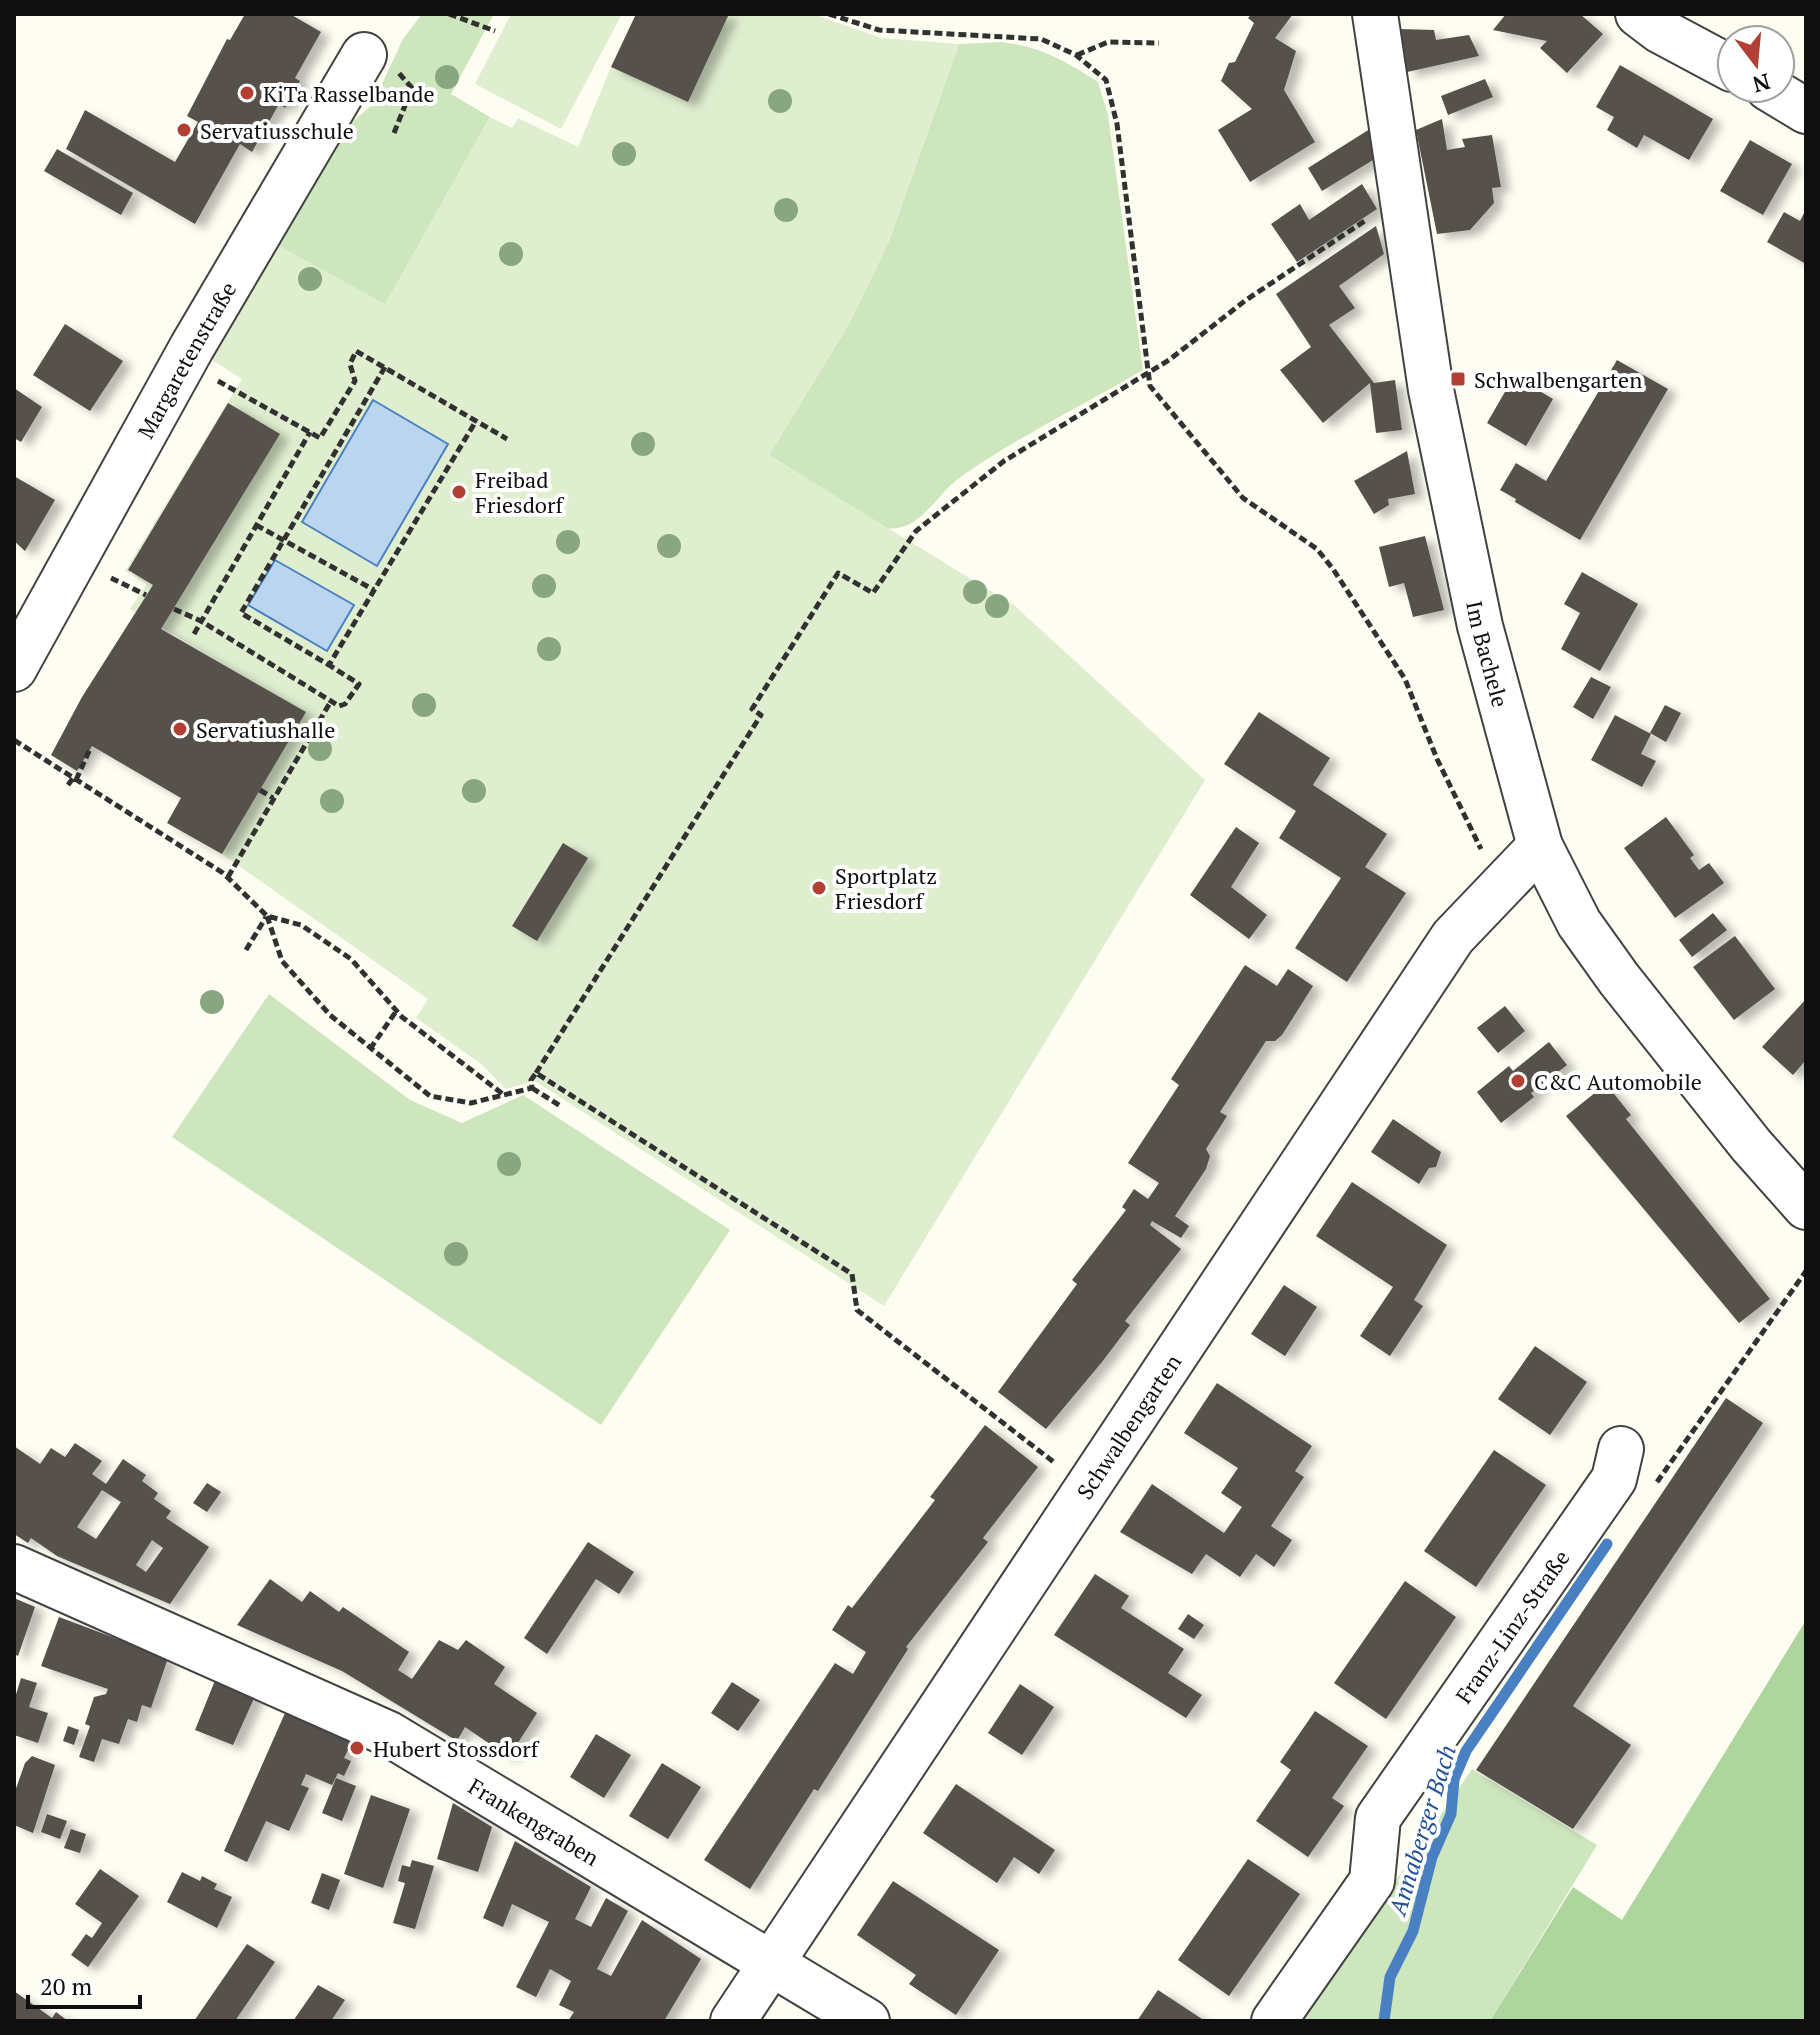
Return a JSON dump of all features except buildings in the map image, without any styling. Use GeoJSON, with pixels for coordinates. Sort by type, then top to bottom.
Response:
{"type":"FeatureCollection","features":[{"type":"Feature","properties":{"kind":"street","name":"Im Bachele"},"geometry":{"type":"LineString","coordinates":[[1375,14],[1431,390],[1480,626],[1540,846],[1579,923],[1619,979],[1751,1145],[1806,1207]]}},
{"type":"Feature","properties":{"kind":"street"},"geometry":{"type":"LineString","coordinates":[[1638,14],[1659,30],[1716,60]]}},
{"type":"Feature","properties":{"kind":"street","name":"Margaretenstraße"},"geometry":{"type":"LineString","coordinates":[[14,669],[192,347],[364,55]]}},
{"type":"Feature","properties":{"kind":"street","name":"Schwalbengarten"},"geometry":{"type":"LineString","coordinates":[[733,2021],[773,1967],[1453,937],[1540,846]]}},
{"type":"Feature","properties":{"kind":"street","name":"Franz-Linz-Straße"},"geometry":{"type":"LineString","coordinates":[[1274,2021],[1372,1881],[1378,1818],[1617,1464]]}},
{"type":"Feature","properties":{"kind":"street","name":"Frankengraben"},"geometry":{"type":"LineString","coordinates":[[14,1567],[389,1734],[867,2021]]}},
{"type":"Feature","properties":{"kind":"path"},"geometry":{"type":"LineString","coordinates":[[449,14],[495,31]]}},
{"type":"Feature","properties":{"kind":"path"},"geometry":{"type":"LineString","coordinates":[[829,14],[886,31],[1041,39],[1076,55],[1101,73],[1113,100],[1150,386],[1243,498],[1317,549],[1363,611],[1405,679],[1437,759],[1500,890]]}},
{"type":"Feature","properties":{"kind":"path"},"geometry":{"type":"LineString","coordinates":[[1076,55],[1108,42],[1159,43]]}},
{"type":"Feature","properties":{"kind":"path"},"geometry":{"type":"LineString","coordinates":[[364,55],[405,76],[412,88],[394,133]]}},
{"type":"Feature","properties":{"kind":"path"},"geometry":{"type":"LineString","coordinates":[[532,1088],[531,1080],[761,715],[752,709],[838,573],[873,593],[916,531],[979,480],[1044,434],[1149,371],[1246,300],[1400,198]]}},
{"type":"Feature","properties":{"kind":"path"},"geometry":{"type":"LineString","coordinates":[[234,391],[320,438],[355,381],[350,364],[356,351],[507,439]]}},
{"type":"Feature","properties":{"kind":"path"},"geometry":{"type":"LineString","coordinates":[[174,609],[201,621],[339,706],[345,704],[359,684],[241,613],[385,367]]}},
{"type":"Feature","properties":{"kind":"path"},"geometry":{"type":"LineString","coordinates":[[329,665],[476,421]]}},
{"type":"Feature","properties":{"kind":"path"},"geometry":{"type":"LineString","coordinates":[[194,634],[310,432]]}},
{"type":"Feature","properties":{"kind":"path"},"geometry":{"type":"LineString","coordinates":[[256,525],[374,590]]}},
{"type":"Feature","properties":{"kind":"path"},"geometry":{"type":"LineString","coordinates":[[228,877],[331,701]]}},
{"type":"Feature","properties":{"kind":"path"},"geometry":{"type":"LineString","coordinates":[[14,740],[228,877],[267,916],[282,961],[330,1015],[430,1096],[471,1103],[532,1088],[562,1107]]}},
{"type":"Feature","properties":{"kind":"path"},"geometry":{"type":"LineString","coordinates":[[68,785],[90,749]]}},
{"type":"Feature","properties":{"kind":"path"},"geometry":{"type":"LineString","coordinates":[[260,790],[273,798]]}},
{"type":"Feature","properties":{"kind":"path"},"geometry":{"type":"LineString","coordinates":[[246,950],[267,916]]}},
{"type":"Feature","properties":{"kind":"path"},"geometry":{"type":"LineString","coordinates":[[267,916],[301,925],[341,952],[380,988],[397,1010],[504,1095]]}},
{"type":"Feature","properties":{"kind":"path"},"geometry":{"type":"LineString","coordinates":[[370,1049],[397,1010]]}},
{"type":"Feature","properties":{"kind":"path"},"geometry":{"type":"LineString","coordinates":[[536,1073],[852,1274],[857,1310],[1088,1488]]}},
{"type":"Feature","properties":{"kind":"path"},"geometry":{"type":"LineString","coordinates":[[1617,1464],[1644,1500],[1806,1271]]}},
{"type":"Feature","properties":{"kind":"green space"},"geometry":{"type":"Polygon","coordinates":[[[422,14],[494,14],[451,94],[490,117],[385,305],[272,242],[338,134],[372,105],[403,39],[422,14]]]}},
{"type":"Feature","properties":{"kind":"green space"},"geometry":{"type":"Polygon","coordinates":[[[511,14],[622,14],[561,129],[475,84],[511,14]]]}},
{"type":"Feature","properties":{"kind":"green space"},"geometry":{"type":"Polygon","coordinates":[[[729,14],[813,14],[882,38],[959,44],[889,241],[849,324],[769,455],[1015,606],[1205,780],[884,1306],[535,1081],[506,1089],[481,1064],[416,1018],[428,999],[222,854],[305,712],[130,609],[147,584],[125,571],[242,379],[207,357],[272,242],[385,304],[490,117],[512,128],[518,118],[578,147],[611,67],[688,102],[729,14]]]}},
{"type":"Feature","properties":{"kind":"green space"},"geometry":{"type":"Polygon","coordinates":[[[1001,42],[1052,56],[1098,82],[1108,115],[1143,370],[980,464],[958,479],[926,512],[908,525],[886,528],[769,455],[849,324],[889,241],[959,44],[1001,42]]]}},
{"type":"Feature","properties":{"kind":"green space"},"geometry":{"type":"Polygon","coordinates":[[[269,994],[410,1100],[462,1123],[523,1095],[730,1230],[601,1425],[172,1137],[269,994]]]}},
{"type":"Feature","properties":{"kind":"green space"},"geometry":{"type":"Polygon","coordinates":[[[1806,1620],[1806,2021],[1490,2021],[1573,1887],[1622,1920],[1806,1620]]]}},
{"type":"Feature","properties":{"kind":"green space"},"geometry":{"type":"Polygon","coordinates":[[[1472,1769],[1597,1845],[1490,2021],[1300,2021],[1472,1769]]]}},
{"type":"Feature","properties":{"kind":"water"},"geometry":{"type":"Polygon","coordinates":[[[373,400],[448,444],[377,566],[302,522],[373,400]]]}},
{"type":"Feature","properties":{"kind":"water"},"geometry":{"type":"Polygon","coordinates":[[[275,560],[354,605],[327,651],[248,605],[275,560]]]}},
{"type":"Feature","properties":{"kind":"waterway","name":"Annaberger Bach"},"geometry":{"type":"LineString","coordinates":[[1384,2021],[1390,1977],[1413,1931],[1432,1857],[1451,1814],[1454,1779],[1466,1751],[1607,1544]]}},
{"type":"Feature","properties":{"kind":"place","name":"KiTa Rasselbande"},"geometry":{"type":"Point","coordinates":[247,93]}},
{"type":"Feature","properties":{"kind":"place","name":"Servatiusschule"},"geometry":{"type":"Point","coordinates":[184,130]}},
{"type":"Feature","properties":{"kind":"place","name":"Schwalbengarten"},"geometry":{"type":"Point","coordinates":[1458,379]}},
{"type":"Feature","properties":{"kind":"place","name":"Freibad Friesdorf"},"geometry":{"type":"Point","coordinates":[459,492]}},
{"type":"Feature","properties":{"kind":"place","name":"Servatiushalle"},"geometry":{"type":"Point","coordinates":[180,729]}},
{"type":"Feature","properties":{"kind":"place","name":"Sportplatz Friesdorf"},"geometry":{"type":"Point","coordinates":[819,888]}},
{"type":"Feature","properties":{"kind":"place","name":"C&C Automobile"},"geometry":{"type":"Point","coordinates":[1518,1081]}},
{"type":"Feature","properties":{"kind":"place","name":"Hubert Stossdorf"},"geometry":{"type":"Point","coordinates":[357,1748]}}]}
